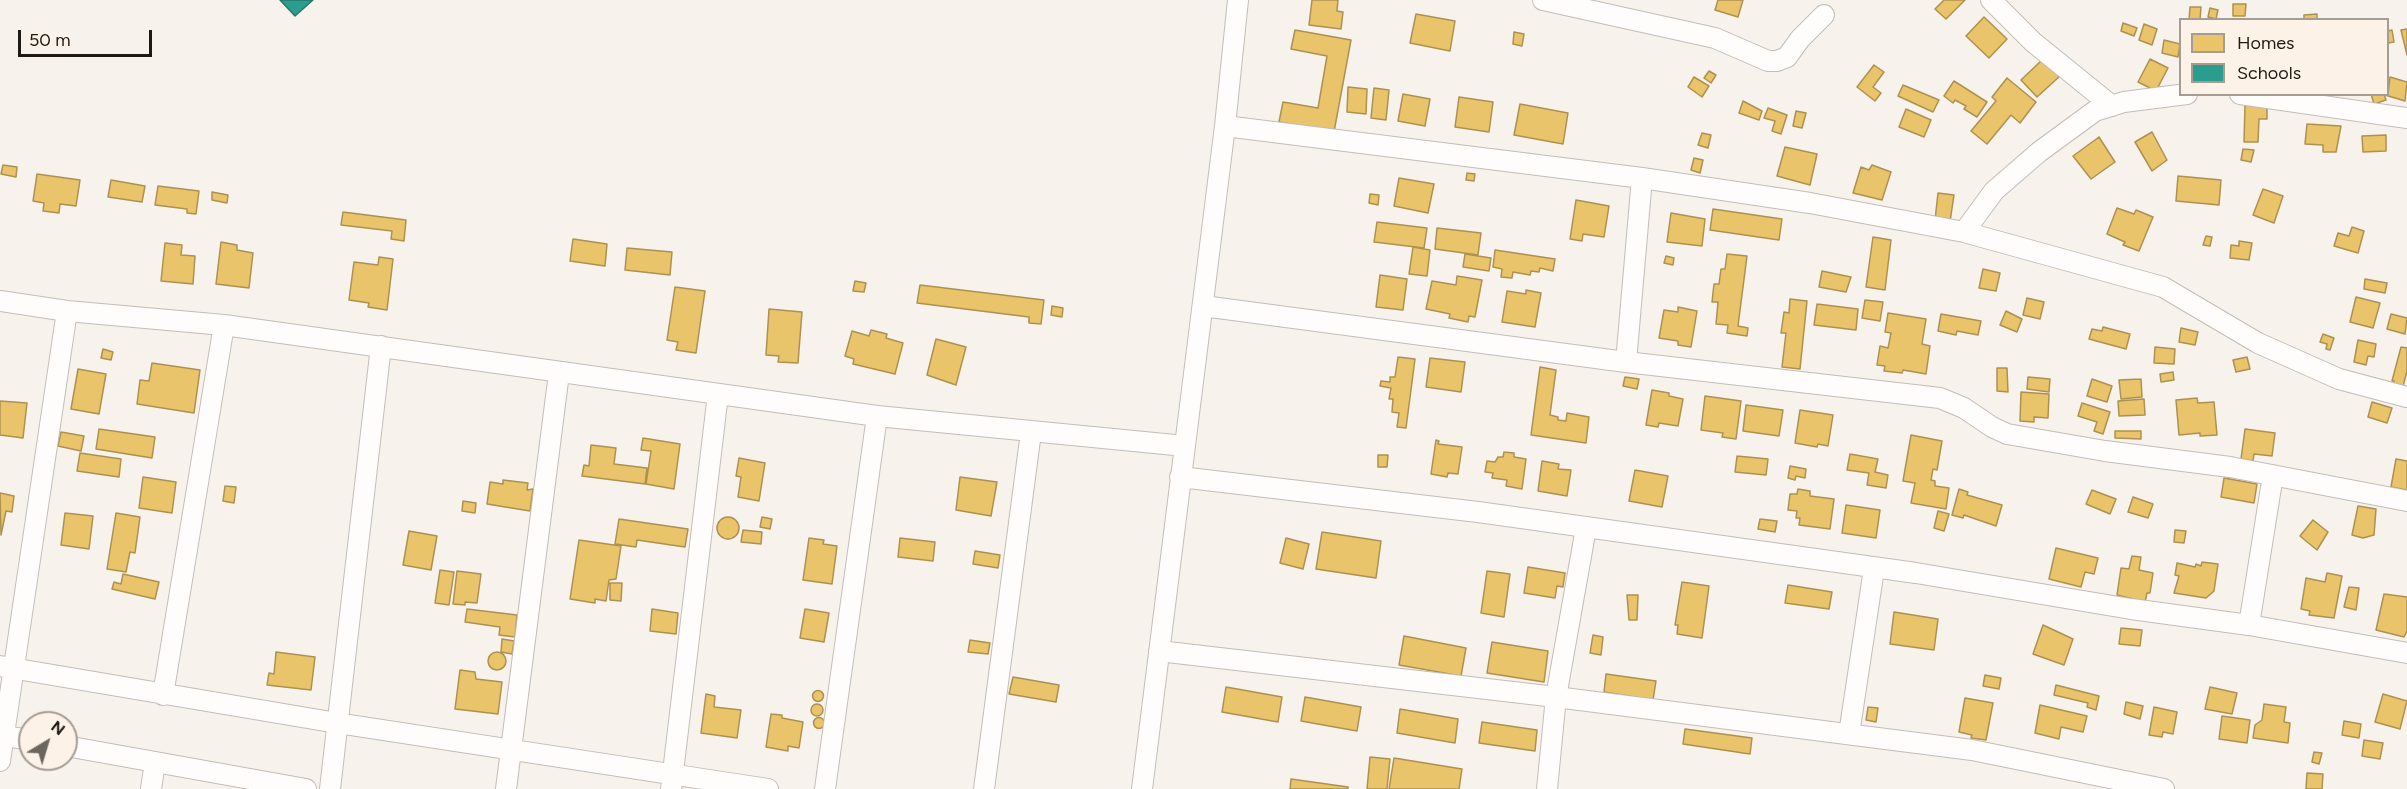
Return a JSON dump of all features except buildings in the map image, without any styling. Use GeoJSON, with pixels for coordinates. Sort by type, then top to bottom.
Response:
{"type":"FeatureCollection","features":[{"type":"Feature","properties":{"kind":"street"},"geometry":{"type":"LineString","coordinates":[[1142,789],[1226,126],[1238,0]]}},
{"type":"Feature","properties":{"kind":"street"},"geometry":{"type":"LineString","coordinates":[[1544,0],[1715,38],[1768,61],[1777,61],[1787,57],[1800,39],[1824,15]]}},
{"type":"Feature","properties":{"kind":"street"},"geometry":{"type":"LineString","coordinates":[[1991,0],[2033,42],[2112,106]]}},
{"type":"Feature","properties":{"kind":"street"},"geometry":{"type":"LineString","coordinates":[[1964,232],[1994,191],[2095,111],[2124,102],[2179,95]]}},
{"type":"Feature","properties":{"kind":"street"},"geometry":{"type":"LineString","coordinates":[[2254,96],[2407,118]]}},
{"type":"Feature","properties":{"kind":"street"},"geometry":{"type":"LineString","coordinates":[[1226,126],[1642,178],[1810,203],[1964,232],[2163,287],[2258,343],[2339,379],[2407,397]]}},
{"type":"Feature","properties":{"kind":"street"},"geometry":{"type":"LineString","coordinates":[[1626,362],[1642,178]]}},
{"type":"Feature","properties":{"kind":"street"},"geometry":{"type":"LineString","coordinates":[[0,301],[67,311],[224,325],[877,416],[1185,446]]}},
{"type":"Feature","properties":{"kind":"street"},"geometry":{"type":"LineString","coordinates":[[1203,306],[1626,362],[1940,398],[1964,408],[2007,434],[2105,451],[2230,467],[2407,501]]}},
{"type":"Feature","properties":{"kind":"street"},"geometry":{"type":"LineString","coordinates":[[0,761],[7,667],[67,311]]}},
{"type":"Feature","properties":{"kind":"street"},"geometry":{"type":"LineString","coordinates":[[163,695],[224,325]]}},
{"type":"Feature","properties":{"kind":"street"},"geometry":{"type":"LineString","coordinates":[[330,789],[381,346]]}},
{"type":"Feature","properties":{"kind":"street"},"geometry":{"type":"LineString","coordinates":[[506,789],[559,373]]}},
{"type":"Feature","properties":{"kind":"street"},"geometry":{"type":"LineString","coordinates":[[672,782],[698,546],[718,394]]}},
{"type":"Feature","properties":{"kind":"street"},"geometry":{"type":"LineString","coordinates":[[825,789],[877,416]]}},
{"type":"Feature","properties":{"kind":"street"},"geometry":{"type":"LineString","coordinates":[[984,789],[1031,432]]}},
{"type":"Feature","properties":{"kind":"street"},"geometry":{"type":"LineString","coordinates":[[2249,625],[2273,475]]}},
{"type":"Feature","properties":{"kind":"street"},"geometry":{"type":"LineString","coordinates":[[1180,477],[1467,511],[1916,573],[2131,609],[2249,625],[2407,653]]}},
{"type":"Feature","properties":{"kind":"street"},"geometry":{"type":"LineString","coordinates":[[1546,789],[1556,697],[1586,528]]}},
{"type":"Feature","properties":{"kind":"street"},"geometry":{"type":"LineString","coordinates":[[1849,734],[1874,569]]}},
{"type":"Feature","properties":{"kind":"street"},"geometry":{"type":"LineString","coordinates":[[1159,651],[1556,697],[1972,750],[2164,789]]}},
{"type":"Feature","properties":{"kind":"street"},"geometry":{"type":"LineString","coordinates":[[7,667],[163,695],[511,751],[672,782],[768,789]]}},
{"type":"Feature","properties":{"kind":"street"},"geometry":{"type":"LineString","coordinates":[[2,735],[18,738]]}},
{"type":"Feature","properties":{"kind":"street"},"geometry":{"type":"LineString","coordinates":[[78,748],[306,789]]}},
{"type":"Feature","properties":{"kind":"street"},"geometry":{"type":"LineString","coordinates":[[151,789],[155,762]]}}]}
